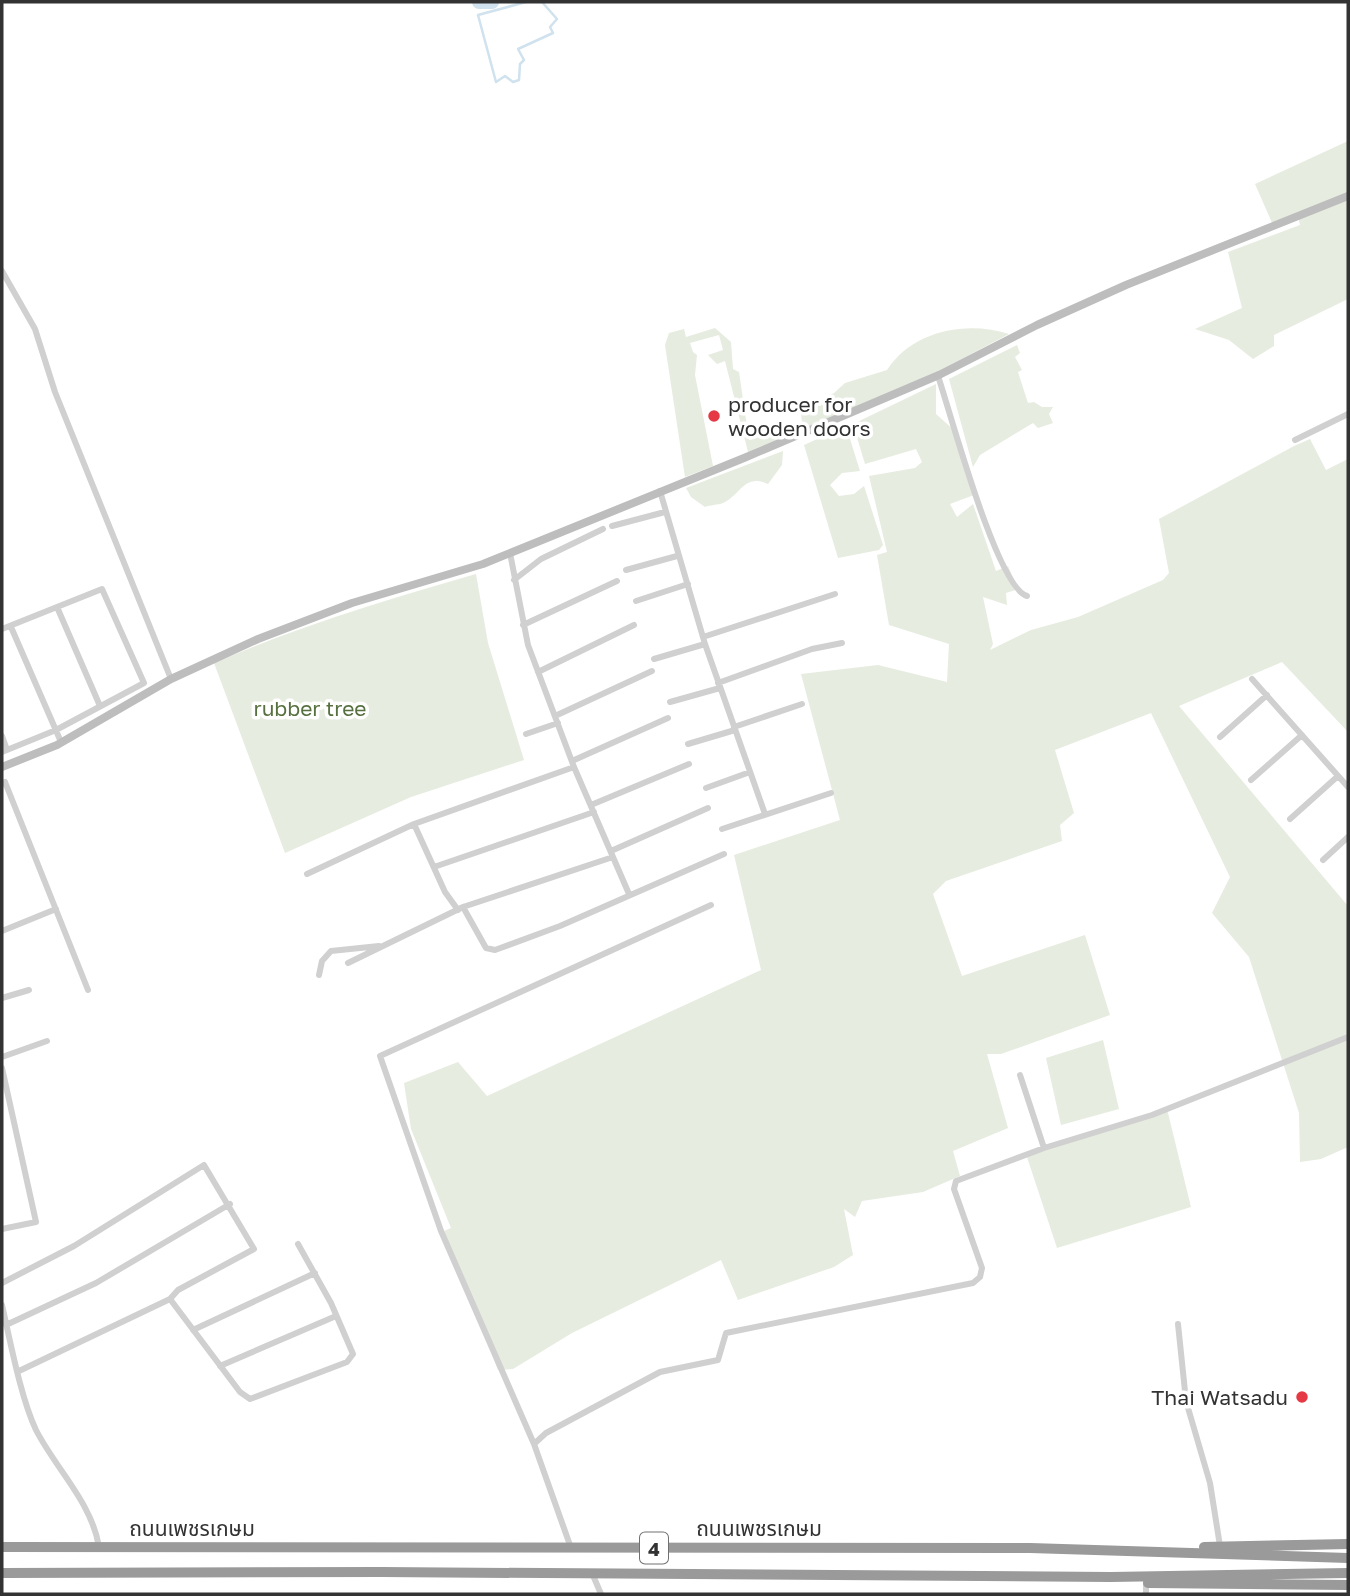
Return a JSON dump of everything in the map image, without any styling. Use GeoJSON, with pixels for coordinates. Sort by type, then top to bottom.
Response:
{"type":"FeatureCollection","features":[{"type":"Feature","properties":{"kind":"highway"},"geometry":{"type":"LineString","coordinates":[[1145,1550],[1348,1544]]}},
{"type":"Feature","properties":{"kind":"highway","name":"ถนนเพชรเกษม"},"geometry":{"type":"LineString","coordinates":[[2,1547],[1145,1550],[1348,1558]]}},
{"type":"Feature","properties":{"kind":"highway","name":"ถนนเพชรเกษม"},"geometry":{"type":"LineString","coordinates":[[2,1573],[592,1573],[1111,1577],[1348,1573]]}},
{"type":"Feature","properties":{"kind":"highway"},"geometry":{"type":"LineString","coordinates":[[1111,1577],[1146,1589],[1348,1585]]}},
{"type":"Feature","properties":{"kind":"street"},"geometry":{"type":"LineString","coordinates":[[2,767],[61,742],[171,678],[258,639],[352,603],[483,564],[939,376],[1037,325],[1126,285],[1348,196]]}},
{"type":"Feature","properties":{"kind":"street"},"geometry":{"type":"LineString","coordinates":[[2,271],[35,329],[55,392],[171,678]]}},
{"type":"Feature","properties":{"kind":"street"},"geometry":{"type":"LineString","coordinates":[[939,376],[994,547],[1015,589],[1027,596]]}},
{"type":"Feature","properties":{"kind":"street"},"geometry":{"type":"LineString","coordinates":[[1295,440],[1348,414]]}},
{"type":"Feature","properties":{"kind":"street"},"geometry":{"type":"LineString","coordinates":[[660,491],[677,556],[704,640],[765,814]]}},
{"type":"Feature","properties":{"kind":"street"},"geometry":{"type":"LineString","coordinates":[[612,526],[665,512]]}},
{"type":"Feature","properties":{"kind":"street"},"geometry":{"type":"LineString","coordinates":[[514,580],[541,559],[603,529]]}},
{"type":"Feature","properties":{"kind":"street"},"geometry":{"type":"LineString","coordinates":[[510,553],[523,625],[538,672],[573,764],[629,894]]}},
{"type":"Feature","properties":{"kind":"street"},"geometry":{"type":"LineString","coordinates":[[626,570],[677,556]]}},
{"type":"Feature","properties":{"kind":"street"},"geometry":{"type":"LineString","coordinates":[[523,625],[617,581]]}},
{"type":"Feature","properties":{"kind":"street"},"geometry":{"type":"LineString","coordinates":[[636,601],[688,584]]}},
{"type":"Feature","properties":{"kind":"street"},"geometry":{"type":"LineString","coordinates":[[2,629],[102,589],[144,682],[56,730],[5,751],[2,736]]}},
{"type":"Feature","properties":{"kind":"street"},"geometry":{"type":"LineString","coordinates":[[654,659],[835,594]]}},
{"type":"Feature","properties":{"kind":"street"},"geometry":{"type":"LineString","coordinates":[[57,607],[100,706]]}},
{"type":"Feature","properties":{"kind":"street"},"geometry":{"type":"LineString","coordinates":[[538,672],[634,625]]}},
{"type":"Feature","properties":{"kind":"street"},"geometry":{"type":"LineString","coordinates":[[11,627],[61,742]]}},
{"type":"Feature","properties":{"kind":"street"},"geometry":{"type":"LineString","coordinates":[[670,702],[813,649],[842,643]]}},
{"type":"Feature","properties":{"kind":"street"},"geometry":{"type":"LineString","coordinates":[[526,734],[652,671]]}},
{"type":"Feature","properties":{"kind":"street"},"geometry":{"type":"LineString","coordinates":[[1252,678],[1348,787]]}},
{"type":"Feature","properties":{"kind":"street"},"geometry":{"type":"LineString","coordinates":[[1220,737],[1267,695]]}},
{"type":"Feature","properties":{"kind":"street"},"geometry":{"type":"LineString","coordinates":[[688,744],[802,704]]}},
{"type":"Feature","properties":{"kind":"street"},"geometry":{"type":"LineString","coordinates":[[307,874],[414,824],[573,764],[668,718]]}},
{"type":"Feature","properties":{"kind":"street"},"geometry":{"type":"LineString","coordinates":[[1251,779],[1302,735]]}},
{"type":"Feature","properties":{"kind":"street"},"geometry":{"type":"LineString","coordinates":[[434,867],[592,809],[690,764]]}},
{"type":"Feature","properties":{"kind":"street"},"geometry":{"type":"LineString","coordinates":[[706,788],[750,772]]}},
{"type":"Feature","properties":{"kind":"street"},"geometry":{"type":"LineString","coordinates":[[1290,819],[1338,776]]}},
{"type":"Feature","properties":{"kind":"street"},"geometry":{"type":"LineString","coordinates":[[2,783],[5,782],[88,990]]}},
{"type":"Feature","properties":{"kind":"street"},"geometry":{"type":"LineString","coordinates":[[722,829],[831,793]]}},
{"type":"Feature","properties":{"kind":"street"},"geometry":{"type":"LineString","coordinates":[[348,963],[460,909],[612,854],[708,808]]}},
{"type":"Feature","properties":{"kind":"street"},"geometry":{"type":"LineString","coordinates":[[414,824],[434,867],[460,909],[486,948],[495,950],[560,926],[724,854]]}},
{"type":"Feature","properties":{"kind":"street"},"geometry":{"type":"LineString","coordinates":[[1323,860],[1348,837]]}},
{"type":"Feature","properties":{"kind":"street"},"geometry":{"type":"LineString","coordinates":[[571,1548],[534,1444],[441,1231],[380,1056],[711,905]]}},
{"type":"Feature","properties":{"kind":"street"},"geometry":{"type":"LineString","coordinates":[[2,931],[56,909]]}},
{"type":"Feature","properties":{"kind":"street"},"geometry":{"type":"LineString","coordinates":[[319,975],[322,961],[331,951],[384,946]]}},
{"type":"Feature","properties":{"kind":"street"},"geometry":{"type":"LineString","coordinates":[[2,998],[29,990]]}},
{"type":"Feature","properties":{"kind":"street"},"geometry":{"type":"LineString","coordinates":[[534,1444],[546,1433],[585,1410],[660,1372],[718,1360],[722,1337],[726,1333],[973,1283],[980,1278],[982,1268],[954,1189],[956,1181],[1044,1148],[1152,1115],[1348,1037]]}},
{"type":"Feature","properties":{"kind":"street"},"geometry":{"type":"LineString","coordinates":[[2,1057],[47,1041]]}},
{"type":"Feature","properties":{"kind":"street"},"geometry":{"type":"LineString","coordinates":[[2,1068],[37,1222],[2,1229]]}},
{"type":"Feature","properties":{"kind":"street"},"geometry":{"type":"LineString","coordinates":[[1020,1075],[1044,1148]]}},
{"type":"Feature","properties":{"kind":"street"},"geometry":{"type":"LineString","coordinates":[[2,1283],[74,1246],[204,1165],[230,1203],[254,1249],[177,1290],[170,1299],[19,1371]]}},
{"type":"Feature","properties":{"kind":"street"},"geometry":{"type":"LineString","coordinates":[[6,1325],[96,1283],[230,1203]]}},
{"type":"Feature","properties":{"kind":"street"},"geometry":{"type":"LineString","coordinates":[[170,1299],[240,1392],[250,1399],[347,1362],[353,1354],[336,1315],[298,1244]]}},
{"type":"Feature","properties":{"kind":"street"},"geometry":{"type":"LineString","coordinates":[[193,1330],[315,1273]]}},
{"type":"Feature","properties":{"kind":"street"},"geometry":{"type":"LineString","coordinates":[[2,1305],[35,1427],[58,1470],[91,1514],[99,1547]]}},
{"type":"Feature","properties":{"kind":"street"},"geometry":{"type":"LineString","coordinates":[[220,1366],[336,1315]]}},
{"type":"Feature","properties":{"kind":"street"},"geometry":{"type":"LineString","coordinates":[[1178,1324],[1186,1401],[1210,1483],[1220,1546]]}},
{"type":"Feature","properties":{"kind":"street"},"geometry":{"type":"LineString","coordinates":[[592,1573],[601,1594]]}},
{"type":"Feature","properties":{"kind":"green space"},"geometry":{"type":"Polygon","coordinates":[[[1348,141],[1348,299],[1274,335],[1274,346],[1253,359],[1229,340],[1195,329],[1242,308],[1228,252],[1300,225],[1298,216],[1273,225],[1255,184],[1348,141]]]}},
{"type":"Feature","properties":{"kind":"green space"},"geometry":{"type":"Polygon","coordinates":[[[715,328],[731,342],[733,369],[739,372],[749,440],[802,424],[801,412],[834,393],[845,383],[887,370],[911,346],[925,338],[941,332],[975,328],[1009,334],[931,375],[748,452],[725,361],[717,364],[708,355],[723,350],[719,335],[690,343],[697,355],[695,375],[713,466],[685,477],[665,345],[669,333],[684,329],[686,337],[715,328]]]}},
{"type":"Feature","properties":{"kind":"green space"},"geometry":{"type":"Polygon","coordinates":[[[1017,345],[1020,353],[1015,357],[1022,370],[1018,372],[1028,403],[1053,407],[1049,414],[1053,423],[1038,428],[1033,423],[980,455],[973,467],[949,379],[1017,345]]]}},
{"type":"Feature","properties":{"kind":"green space"},"geometry":{"type":"Polygon","coordinates":[[[936,384],[936,414],[955,431],[974,495],[950,504],[957,517],[973,504],[996,571],[1008,566],[1018,589],[1006,593],[1007,605],[983,597],[993,644],[990,650],[1031,630],[1078,617],[1163,580],[1169,573],[1159,519],[1294,446],[1310,439],[1326,470],[1348,459],[1348,732],[1282,662],[1179,706],[1348,906],[1348,1147],[1321,1159],[1300,1162],[1299,1113],[1249,957],[1212,913],[1230,877],[1151,713],[1055,750],[1074,813],[1060,825],[1062,841],[946,881],[933,894],[962,976],[1085,935],[1110,1015],[1001,1054],[987,1054],[1008,1128],[953,1151],[960,1176],[923,1192],[862,1201],[855,1217],[844,1209],[853,1255],[834,1267],[738,1300],[721,1260],[572,1333],[513,1369],[498,1370],[444,1231],[451,1228],[411,1129],[404,1083],[458,1062],[487,1096],[761,970],[734,855],[840,820],[801,674],[878,665],[947,682],[949,644],[889,625],[877,555],[887,552],[869,476],[915,468],[922,462],[916,449],[865,464],[853,424],[936,384]]]}},
{"type":"Feature","properties":{"kind":"green space"},"geometry":{"type":"Polygon","coordinates":[[[846,426],[860,471],[842,473],[830,485],[839,496],[854,494],[864,486],[883,545],[879,550],[838,558],[804,445],[846,426]]]}},
{"type":"Feature","properties":{"kind":"green space"},"geometry":{"type":"Polygon","coordinates":[[[783,451],[782,465],[768,484],[760,481],[748,483],[723,503],[705,507],[691,497],[686,488],[783,451]]]}},
{"type":"Feature","properties":{"kind":"green space","name":"rubber tree"},"geometry":{"type":"Polygon","coordinates":[[[476,574],[488,643],[524,760],[411,797],[285,853],[214,663],[311,625],[476,574]]]}},
{"type":"Feature","properties":{"kind":"green space"},"geometry":{"type":"Polygon","coordinates":[[[1103,1040],[1119,1109],[1061,1125],[1046,1058],[1103,1040]]]}},
{"type":"Feature","properties":{"kind":"green space"},"geometry":{"type":"Polygon","coordinates":[[[1167,1109],[1191,1207],[1057,1248],[1026,1154],[1167,1109]]]}},
{"type":"Feature","properties":{"kind":"waterway"},"geometry":{"type":"LineString","coordinates":[[479,2],[492,2]]}},
{"type":"Feature","properties":{"kind":"waterway"},"geometry":{"type":"LineString","coordinates":[[526,2],[478,15],[496,82],[505,76],[513,82],[519,80],[520,64],[524,60],[518,49],[553,33],[550,27],[557,19],[542,2]]}},
{"type":"Feature","properties":{"kind":"place","name":"producer for wooden doors"},"geometry":{"type":"Point","coordinates":[714,416]}},
{"type":"Feature","properties":{"kind":"place","name":"Thai Watsadu"},"geometry":{"type":"Point","coordinates":[1302,1397]}}]}
